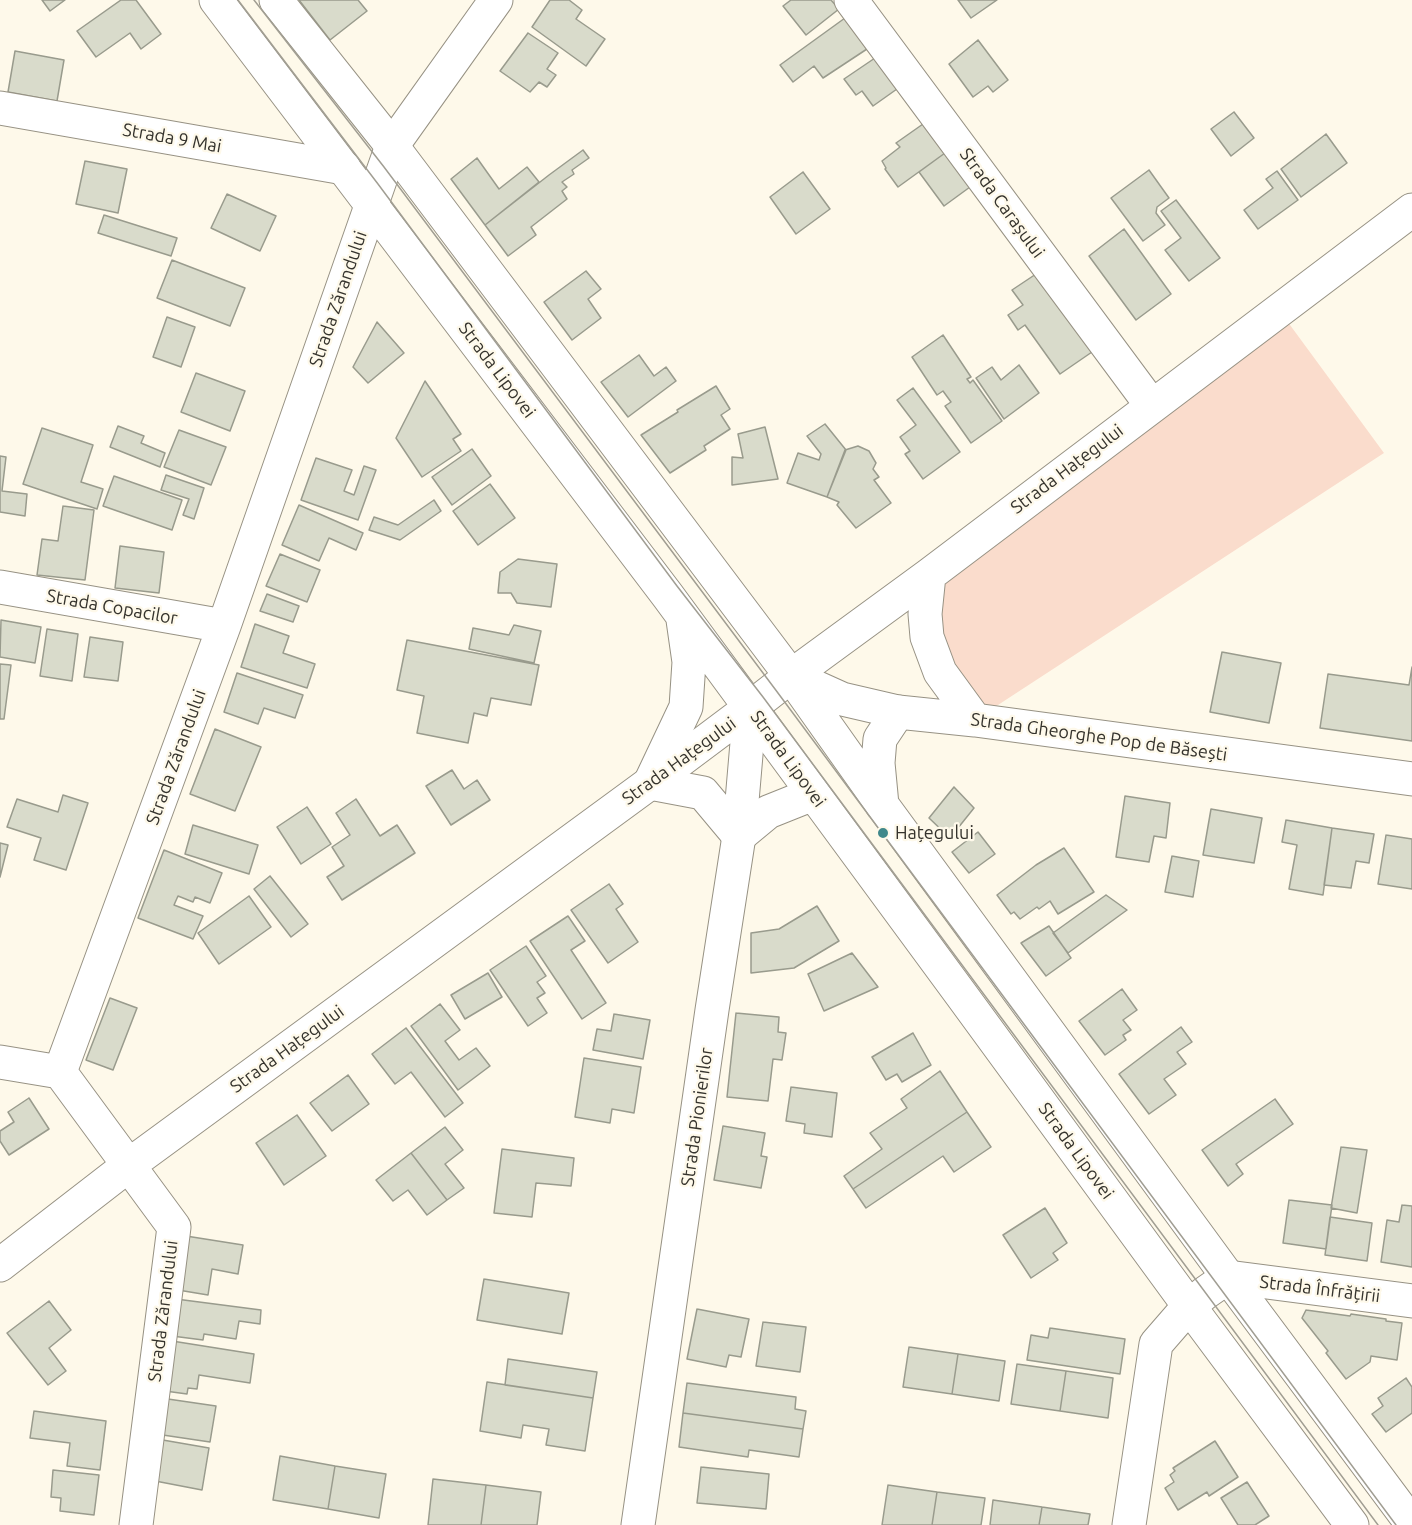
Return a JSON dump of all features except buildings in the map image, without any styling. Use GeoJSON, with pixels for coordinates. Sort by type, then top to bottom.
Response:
{"type":"FeatureCollection","features":[{"type":"Feature","properties":{"kind":"street","name":"Strada Lipovei"},"geometry":{"type":"LineString","coordinates":[[216,0],[682,615],[1352,1525]]}},
{"type":"Feature","properties":{"kind":"street"},"geometry":{"type":"LineString","coordinates":[[276,0],[392,146],[791,676],[883,806],[1412,1524]]}},
{"type":"Feature","properties":{"kind":"street","name":"Strada Zărandului"},"geometry":{"type":"LineString","coordinates":[[136,1525],[174,1227],[60,1072],[224,626],[392,146],[496,0]]}},
{"type":"Feature","properties":{"kind":"street","name":"Strada Carașului"},"geometry":{"type":"LineString","coordinates":[[851,0],[1152,406]]}},
{"type":"Feature","properties":{"kind":"street","name":"Strada 9 Mai"},"geometry":{"type":"LineString","coordinates":[[0,108],[344,168]]}},
{"type":"Feature","properties":{"kind":"street","name":"Strada Hațegului"},"geometry":{"type":"LineString","coordinates":[[0,1265],[129,1165],[650,783],[929,575],[1412,210]]}},
{"type":"Feature","properties":{"kind":"street"},"geometry":{"type":"LineString","coordinates":[[929,575],[925,614],[927,637],[940,672],[975,720]]}},
{"type":"Feature","properties":{"kind":"street","name":"Strada Copacilor"},"geometry":{"type":"LineString","coordinates":[[0,587],[224,626]]}},
{"type":"Feature","properties":{"kind":"street"},"geometry":{"type":"LineString","coordinates":[[682,615],[689,662],[686,707],[650,783],[703,793],[739,836],[768,812],[813,794]]}},
{"type":"Feature","properties":{"kind":"street","name":"Strada Gheorghe Pop de Băsești"},"geometry":{"type":"LineString","coordinates":[[791,676],[842,699],[898,712],[975,720],[1412,779]]}},
{"type":"Feature","properties":{"kind":"street","name":"Strada Pionierilor"},"geometry":{"type":"LineString","coordinates":[[638,1525],[739,836],[750,708]]}},
{"type":"Feature","properties":{"kind":"street"},"geometry":{"type":"LineString","coordinates":[[883,806],[878,763],[880,739],[898,712]]}},
{"type":"Feature","properties":{"kind":"street"},"geometry":{"type":"LineString","coordinates":[[0,1062],[60,1072]]}},
{"type":"Feature","properties":{"kind":"street"},"geometry":{"type":"LineString","coordinates":[[1129,1525],[1156,1344],[1189,1306],[1228,1277]]}},
{"type":"Feature","properties":{"kind":"street","name":"Strada Înfrățirii"},"geometry":{"type":"LineString","coordinates":[[1228,1277],[1412,1301]]}},
{"type":"Feature","properties":{"kind":"shaded area"},"geometry":{"type":"Polygon","coordinates":[[[1279,310],[1384,453],[975,720],[940,672],[929,575],[1279,310]]]}},
{"type":"Feature","properties":{"kind":"tram line"},"geometry":{"type":"LineString","coordinates":[[238,0],[677,586],[763,697],[1378,1525]]}},
{"type":"Feature","properties":{"kind":"tram line"},"geometry":{"type":"LineString","coordinates":[[254,0],[384,167],[775,689],[1396,1525]]}},
{"type":"Feature","properties":{"kind":"place","name":"Hațegului"},"geometry":{"type":"Point","coordinates":[883,833]}}]}
